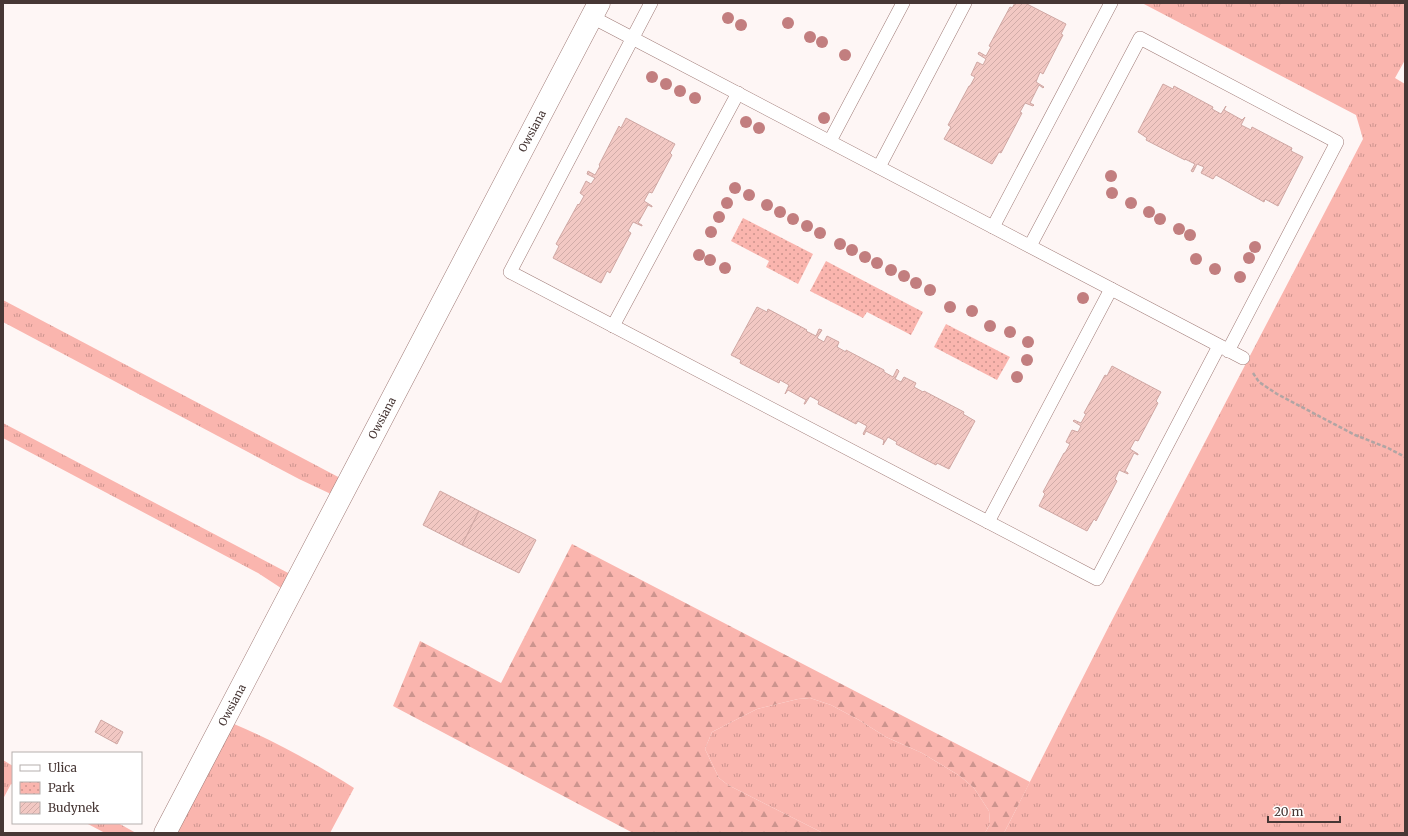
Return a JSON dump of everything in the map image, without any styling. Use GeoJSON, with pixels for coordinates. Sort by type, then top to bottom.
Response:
{"type":"FeatureCollection","features":[{"type":"Feature","properties":{"kind":"street","name":"Owsiana"},"geometry":{"type":"LineString","coordinates":[[165,833],[595,10]]}},
{"type":"Feature","properties":{"kind":"lane"},"geometry":{"type":"LineString","coordinates":[[651,3],[510,272],[1097,579],[1337,142],[1140,38],[1030,246]]}},
{"type":"Feature","properties":{"kind":"lane"},"geometry":{"type":"LineString","coordinates":[[830,141],[903,3]]}},
{"type":"Feature","properties":{"kind":"lane"},"geometry":{"type":"LineString","coordinates":[[879,167],[965,3]]}},
{"type":"Feature","properties":{"kind":"lane"},"geometry":{"type":"LineString","coordinates":[[993,227],[1111,3]]}},
{"type":"Feature","properties":{"kind":"lane"},"geometry":{"type":"LineString","coordinates":[[595,10],[633,38],[1243,358]]}},
{"type":"Feature","properties":{"kind":"lane"},"geometry":{"type":"LineString","coordinates":[[614,326],[738,93]]}},
{"type":"Feature","properties":{"kind":"lane"},"geometry":{"type":"LineString","coordinates":[[988,522],[1111,289]]}},
{"type":"Feature","properties":{"kind":"path"},"geometry":{"type":"LineString","coordinates":[[1243,358],[1259,382],[1277,394],[1355,435],[1388,448],[1405,457]]}},
{"type":"Feature","properties":{"kind":"green space"},"geometry":{"type":"Polygon","coordinates":[[[1142,3],[1405,3],[1405,60],[1395,78],[1405,84],[1405,833],[1004,833],[1108,628],[1363,139],[1356,115],[1142,3]]]}},
{"type":"Feature","properties":{"kind":"green space"},"geometry":{"type":"Polygon","coordinates":[[[743,218],[813,254],[798,284],[766,267],[769,261],[731,241],[743,218]]]}},
{"type":"Feature","properties":{"kind":"green space"},"geometry":{"type":"Polygon","coordinates":[[[826,261],[923,312],[911,335],[867,312],[863,318],[810,291],[826,261]]]}},
{"type":"Feature","properties":{"kind":"green space"},"geometry":{"type":"Polygon","coordinates":[[[3,300],[342,479],[333,495],[299,479],[3,322],[3,300]]]}},
{"type":"Feature","properties":{"kind":"green space"},"geometry":{"type":"Polygon","coordinates":[[[946,324],[1010,357],[997,380],[934,347],[946,324]]]}},
{"type":"Feature","properties":{"kind":"green space"},"geometry":{"type":"Polygon","coordinates":[[[3,423],[292,575],[284,590],[258,573],[3,438],[3,423]]]}},
{"type":"Feature","properties":{"kind":"green space"},"geometry":{"type":"Polygon","coordinates":[[[572,544],[1030,782],[1004,833],[985,833],[990,824],[989,811],[974,788],[960,776],[922,753],[886,737],[831,705],[810,698],[798,699],[757,709],[712,732],[705,749],[719,778],[728,785],[823,833],[633,833],[393,706],[420,641],[501,683],[572,544]]]}},
{"type":"Feature","properties":{"kind":"green space"},"geometry":{"type":"Polygon","coordinates":[[[810,698],[831,705],[886,737],[922,753],[960,776],[974,788],[989,811],[990,824],[985,833],[823,833],[728,785],[719,778],[705,749],[712,732],[757,709],[798,699],[810,698]]]}},
{"type":"Feature","properties":{"kind":"green space"},"geometry":{"type":"Polygon","coordinates":[[[234,724],[295,753],[354,788],[330,833],[177,833],[234,724]]]}},
{"type":"Feature","properties":{"kind":"green space"},"geometry":{"type":"Polygon","coordinates":[[[3,760],[12,765],[12,784],[3,799],[3,760]]]}},
{"type":"Feature","properties":{"kind":"green space"},"geometry":{"type":"Polygon","coordinates":[[[88,824],[120,824],[136,833],[105,833],[88,824]]]}},
{"type":"Feature","properties":{"kind":"building"},"geometry":{"type":"Polygon","coordinates":[[[1015,3],[1025,3],[1066,24],[1061,34],[1063,35],[1043,74],[1040,72],[1036,82],[1044,87],[1043,88],[1039,85],[1030,103],[1034,105],[1033,106],[1025,103],[1020,112],[1022,113],[1001,153],[999,152],[992,164],[944,139],[951,127],[948,125],[975,77],[971,75],[977,62],[983,65],[986,59],[978,54],[979,52],[986,56],[991,47],[989,46],[1010,7],[1012,8],[1015,3]]]}},
{"type":"Feature","properties":{"kind":"building"},"geometry":{"type":"Polygon","coordinates":[[[1163,84],[1173,89],[1174,86],[1213,107],[1212,109],[1221,114],[1226,106],[1224,110],[1242,120],[1245,117],[1241,125],[1251,130],[1252,127],[1292,148],[1291,151],[1303,157],[1278,206],[1265,199],[1264,202],[1216,175],[1213,179],[1201,173],[1204,167],[1197,164],[1193,172],[1191,171],[1195,164],[1146,140],[1147,138],[1138,132],[1163,84]]]}},
{"type":"Feature","properties":{"kind":"building"},"geometry":{"type":"Polygon","coordinates":[[[626,118],[675,144],[670,153],[672,155],[652,193],[649,192],[644,201],[652,207],[648,205],[638,223],[642,226],[633,222],[628,231],[631,233],[610,273],[607,271],[601,283],[553,258],[559,246],[556,244],[584,196],[580,193],[586,181],[591,184],[595,178],[587,174],[588,171],[595,175],[619,126],[621,128],[626,118]]]}},
{"type":"Feature","properties":{"kind":"building"},"geometry":{"type":"Polygon","coordinates":[[[757,307],[767,312],[768,309],[816,336],[819,329],[822,330],[817,338],[824,342],[827,336],[839,342],[837,347],[846,352],[846,350],[884,370],[884,372],[893,377],[897,369],[899,371],[895,379],[901,382],[904,377],[916,383],[914,387],[964,412],[963,414],[975,421],[949,469],[937,463],[936,465],[896,444],[897,442],[888,437],[883,445],[884,440],[866,431],[864,435],[863,434],[867,426],[858,421],[856,424],[818,404],[819,401],[810,396],[804,404],[806,400],[788,390],[785,394],[789,385],[780,380],[779,383],[740,363],[741,360],[731,355],[757,307]]]}},
{"type":"Feature","properties":{"kind":"building"},"geometry":{"type":"Polygon","coordinates":[[[1112,366],[1161,392],[1156,401],[1158,403],[1138,441],[1135,440],[1130,449],[1138,455],[1134,453],[1125,471],[1128,474],[1119,470],[1115,479],[1117,481],[1096,521],[1094,519],[1087,531],[1039,506],[1045,494],[1043,492],[1070,444],[1066,442],[1072,430],[1078,432],[1081,426],[1073,421],[1074,420],[1081,423],[1086,414],[1084,413],[1105,375],[1107,376],[1112,366]]]}},
{"type":"Feature","properties":{"kind":"building"},"geometry":{"type":"Polygon","coordinates":[[[440,491],[479,511],[462,545],[423,525],[440,491]]]}},
{"type":"Feature","properties":{"kind":"building"},"geometry":{"type":"Polygon","coordinates":[[[479,511],[536,540],[519,573],[462,545],[479,511]]]}},
{"type":"Feature","properties":{"kind":"building"},"geometry":{"type":"Polygon","coordinates":[[[101,720],[123,732],[117,744],[95,732],[101,720]]]}}]}
